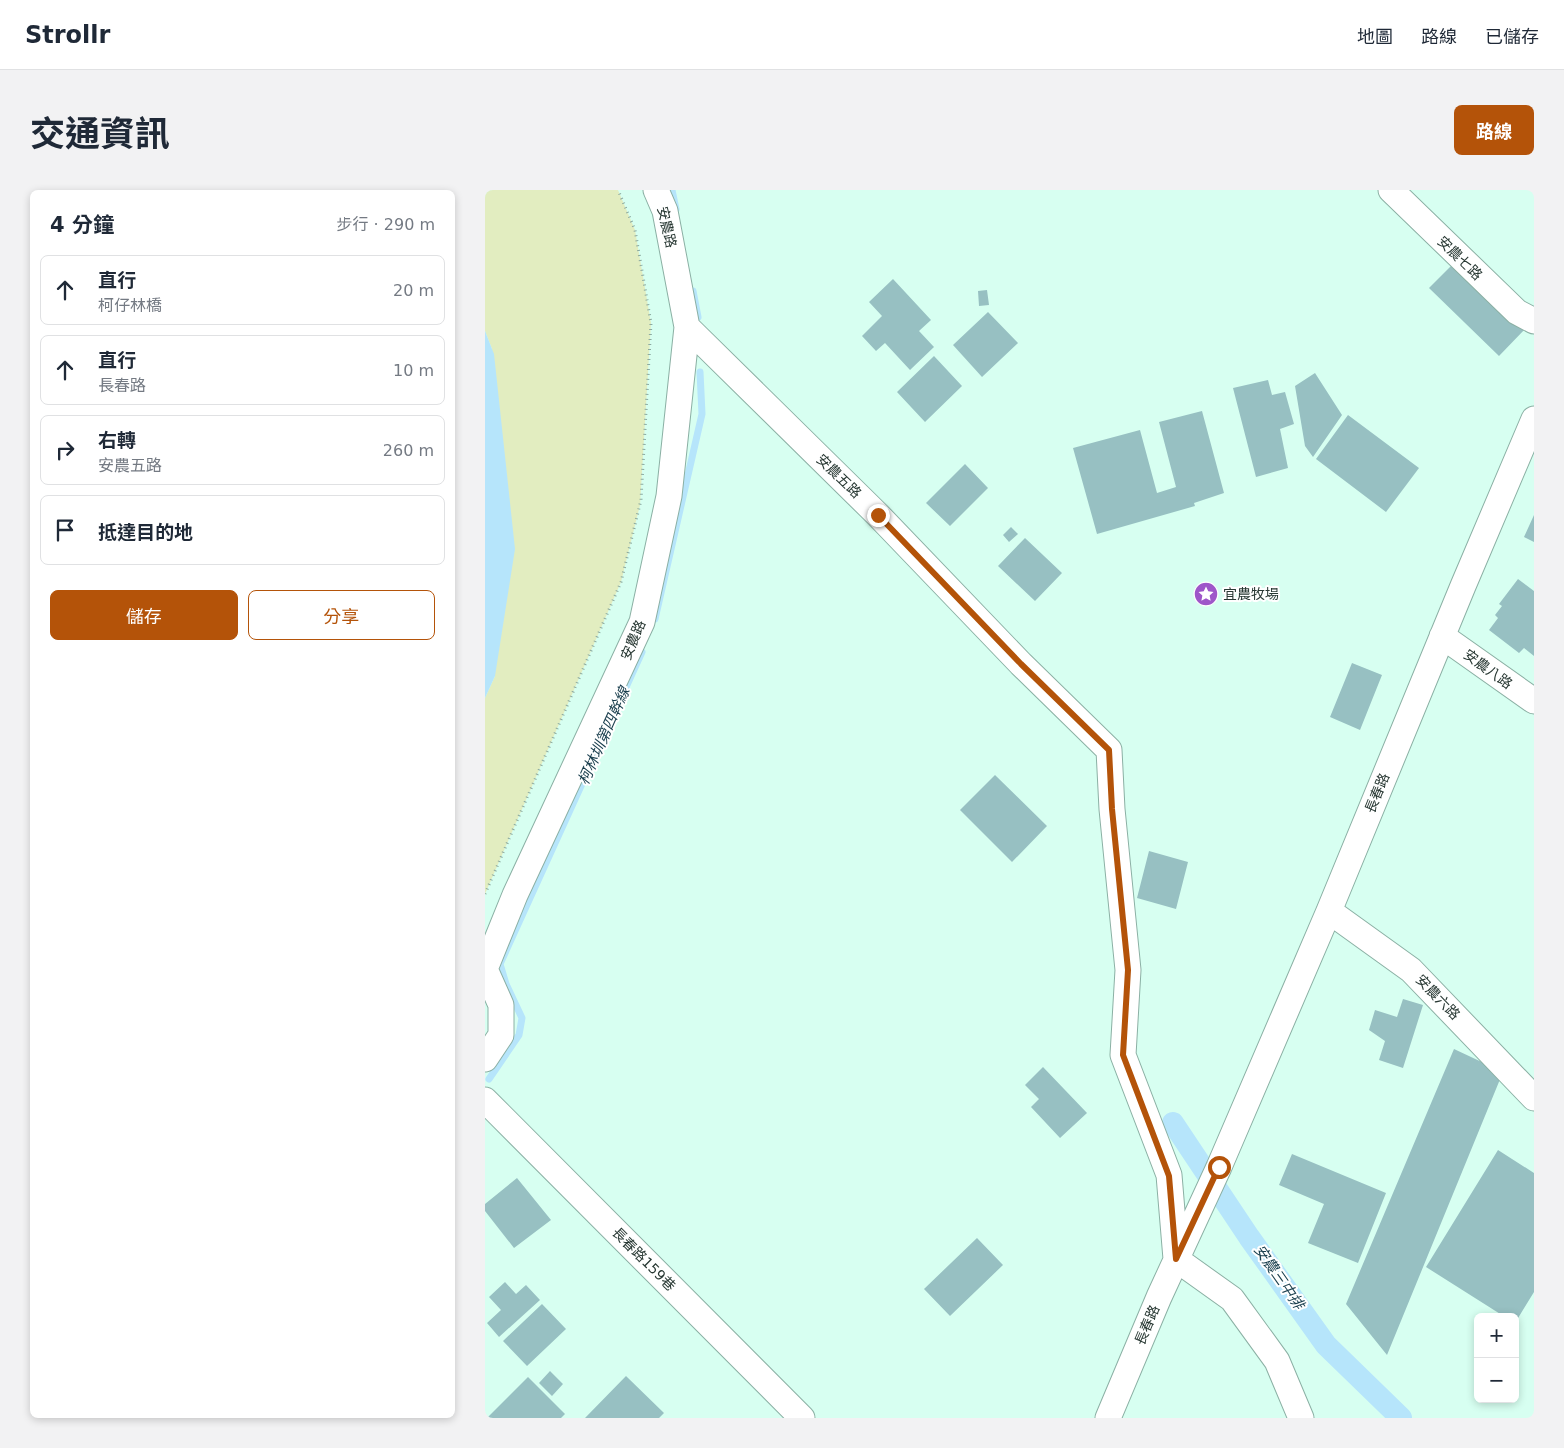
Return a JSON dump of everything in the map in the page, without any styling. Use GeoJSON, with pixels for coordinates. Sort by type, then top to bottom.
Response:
{"type":"FeatureCollection","features":[{"type":"Feature","properties":{"kind":"street","name":"安農路"},"geometry":{"type":"LineString","coordinates":[[485,1059],[501,1035],[501,1005],[485,969],[515,895],[642,622],[669,496],[687,326],[665,211],[656,190]]}},
{"type":"Feature","properties":{"kind":"street","name":"安農七路"},"geometry":{"type":"LineString","coordinates":[[1391,190],[1517,312],[1534,321]]}},
{"type":"Feature","properties":{"kind":"street","name":"安農五路"},"geometry":{"type":"LineString","coordinates":[[687,326],[878,515],[1021,664],[1109,750],[1112,809],[1128,970],[1123,1055],[1169,1176],[1176,1259]]}},
{"type":"Feature","properties":{"kind":"street","name":"長春路"},"geometry":{"type":"LineString","coordinates":[[1107,1418],[1176,1259],[1219,1167],[1329,912],[1442,636],[1534,419]]}},
{"type":"Feature","properties":{"kind":"street","name":"安農八路"},"geometry":{"type":"LineString","coordinates":[[1442,636],[1534,701]]}},
{"type":"Feature","properties":{"kind":"street","name":"安農六路"},"geometry":{"type":"LineString","coordinates":[[1329,912],[1411,970],[1534,1098]]}},
{"type":"Feature","properties":{"kind":"street","name":"長春路159巷"},"geometry":{"type":"LineString","coordinates":[[485,1100],[802,1418]]}},
{"type":"Feature","properties":{"kind":"street"},"geometry":{"type":"LineString","coordinates":[[1176,1259],[1232,1299],[1277,1361],[1301,1418]]}},
{"type":"Feature","properties":{"kind":"path"},"geometry":{"type":"LineString","coordinates":[[485,894],[621,582],[641,500],[651,323],[635,230],[618,190]]}},
{"type":"Feature","properties":{"kind":"green space"},"geometry":{"type":"Polygon","coordinates":[[[485,190],[618,190],[635,230],[651,323],[640,505],[621,582],[485,894],[485,698],[495,676],[492,349],[485,331],[485,190]]]}},
{"type":"Feature","properties":{"kind":"water"},"geometry":{"type":"Polygon","coordinates":[[[485,331],[494,354],[515,549],[495,676],[485,698],[485,331]]]}},
{"type":"Feature","properties":{"kind":"building"},"geometry":{"type":"Polygon","coordinates":[[[1457,260],[1527,327],[1499,356],[1429,288],[1457,260]]]}},
{"type":"Feature","properties":{"kind":"building"},"geometry":{"type":"Polygon","coordinates":[[[893,279],[931,320],[919,331],[934,347],[910,370],[885,343],[876,351],[862,336],[882,316],[869,302],[893,279]]]}},
{"type":"Feature","properties":{"kind":"building"},"geometry":{"type":"Polygon","coordinates":[[[987,290],[989,305],[979,306],[978,291],[987,290]]]}},
{"type":"Feature","properties":{"kind":"building"},"geometry":{"type":"Polygon","coordinates":[[[988,312],[1018,343],[982,377],[953,345],[988,312]]]}},
{"type":"Feature","properties":{"kind":"building"},"geometry":{"type":"Polygon","coordinates":[[[934,356],[962,386],[925,422],[897,392],[934,356]]]}},
{"type":"Feature","properties":{"kind":"building"},"geometry":{"type":"Polygon","coordinates":[[[1315,373],[1342,415],[1313,457],[1305,446],[1295,386],[1315,373]]]}},
{"type":"Feature","properties":{"kind":"building"},"geometry":{"type":"Polygon","coordinates":[[[1268,380],[1272,395],[1285,392],[1294,424],[1280,429],[1288,468],[1256,477],[1233,388],[1268,380]]]}},
{"type":"Feature","properties":{"kind":"building"},"geometry":{"type":"Polygon","coordinates":[[[1202,411],[1224,493],[1194,503],[1195,506],[1097,534],[1073,448],[1140,430],[1157,493],[1176,487],[1159,422],[1202,411]]]}},
{"type":"Feature","properties":{"kind":"building"},"geometry":{"type":"Polygon","coordinates":[[[1348,415],[1419,468],[1386,512],[1316,459],[1348,415]]]}},
{"type":"Feature","properties":{"kind":"building"},"geometry":{"type":"Polygon","coordinates":[[[965,464],[988,488],[950,526],[926,503],[965,464]]]}},
{"type":"Feature","properties":{"kind":"building"},"geometry":{"type":"Polygon","coordinates":[[[1534,515],[1534,542],[1524,537],[1534,515]]]}},
{"type":"Feature","properties":{"kind":"building"},"geometry":{"type":"Polygon","coordinates":[[[1011,527],[1018,534],[1009,542],[1003,535],[1011,527]]]}},
{"type":"Feature","properties":{"kind":"building"},"geometry":{"type":"Polygon","coordinates":[[[1025,538],[1062,573],[1035,601],[998,566],[1025,538]]]}},
{"type":"Feature","properties":{"kind":"building"},"geometry":{"type":"Polygon","coordinates":[[[1518,579],[1534,591],[1534,656],[1524,648],[1519,653],[1489,630],[1498,618],[1495,615],[1502,606],[1499,604],[1518,579]]]}},
{"type":"Feature","properties":{"kind":"building"},"geometry":{"type":"Polygon","coordinates":[[[1352,663],[1382,675],[1360,730],[1330,717],[1352,663]]]}},
{"type":"Feature","properties":{"kind":"building"},"geometry":{"type":"Polygon","coordinates":[[[995,775],[1047,826],[1012,862],[960,810],[995,775]]]}},
{"type":"Feature","properties":{"kind":"building"},"geometry":{"type":"Polygon","coordinates":[[[1149,851],[1188,862],[1176,909],[1137,898],[1149,851]]]}},
{"type":"Feature","properties":{"kind":"building"},"geometry":{"type":"Polygon","coordinates":[[[1403,999],[1423,1005],[1403,1068],[1379,1060],[1385,1041],[1369,1030],[1375,1010],[1397,1017],[1403,999]]]}},
{"type":"Feature","properties":{"kind":"building"},"geometry":{"type":"Polygon","coordinates":[[[1454,1049],[1503,1072],[1387,1355],[1346,1304],[1454,1049]]]}},
{"type":"Feature","properties":{"kind":"building"},"geometry":{"type":"Polygon","coordinates":[[[1043,1067],[1087,1113],[1060,1138],[1031,1107],[1039,1099],[1025,1085],[1043,1067]]]}},
{"type":"Feature","properties":{"kind":"building"},"geometry":{"type":"Polygon","coordinates":[[[1498,1150],[1534,1173],[1534,1292],[1519,1316],[1519,1313],[1499,1313],[1426,1267],[1498,1150]]]}},
{"type":"Feature","properties":{"kind":"building"},"geometry":{"type":"Polygon","coordinates":[[[1292,1154],[1386,1193],[1358,1263],[1308,1243],[1324,1204],[1279,1185],[1292,1154]]]}},
{"type":"Feature","properties":{"kind":"building"},"geometry":{"type":"Polygon","coordinates":[[[517,1178],[551,1220],[514,1248],[485,1211],[485,1204],[517,1178]]]}},
{"type":"Feature","properties":{"kind":"building"},"geometry":{"type":"Polygon","coordinates":[[[977,1238],[1003,1265],[950,1316],[924,1289],[977,1238]]]}},
{"type":"Feature","properties":{"kind":"building"},"geometry":{"type":"Polygon","coordinates":[[[505,1282],[516,1294],[526,1285],[540,1300],[499,1337],[487,1323],[501,1310],[489,1297],[505,1282]]]}},
{"type":"Feature","properties":{"kind":"building"},"geometry":{"type":"Polygon","coordinates":[[[542,1304],[566,1329],[527,1366],[503,1341],[542,1304]]]}},
{"type":"Feature","properties":{"kind":"building"},"geometry":{"type":"Polygon","coordinates":[[[550,1371],[563,1384],[552,1396],[539,1383],[550,1371]]]}},
{"type":"Feature","properties":{"kind":"building"},"geometry":{"type":"Polygon","coordinates":[[[626,1376],[664,1413],[659,1418],[585,1418],[626,1376]]]}},
{"type":"Feature","properties":{"kind":"building"},"geometry":{"type":"Polygon","coordinates":[[[528,1377],[565,1414],[561,1418],[487,1418],[528,1377]]]}},
{"type":"Feature","properties":{"kind":"waterway","name":"柯林圳第四幹線"},"geometry":{"type":"LineString","coordinates":[[672,190],[676,209]]}},
{"type":"Feature","properties":{"kind":"waterway","name":"柯林圳第四幹線"},"geometry":{"type":"LineString","coordinates":[[693,291],[698,317]]}},
{"type":"Feature","properties":{"kind":"waterway","name":"柯林圳第四幹線"},"geometry":{"type":"LineString","coordinates":[[655,619],[702,414],[700,372]]}},
{"type":"Feature","properties":{"kind":"waterway","name":"柯林圳第四幹線"},"geometry":{"type":"LineString","coordinates":[[489,1079],[519,1035],[522,1018],[506,984],[500,964],[642,652]]}},
{"type":"Feature","properties":{"kind":"waterway","name":"安農三中排"},"geometry":{"type":"LineString","coordinates":[[1173,1123],[1249,1237],[1326,1345],[1401,1418]]}},
{"type":"Feature","properties":{"kind":"place","name":"宜農牧場"},"geometry":{"type":"Point","coordinates":[1206,594]}},
{"type":"Feature","properties":{"kind":"route"},"geometry":{"type":"LineString","coordinates":[[878,515],[1021,664],[1109,750],[1112,809],[1128,970],[1123,1055],[1169,1176],[1176,1259],[1219,1167]]}}]}
